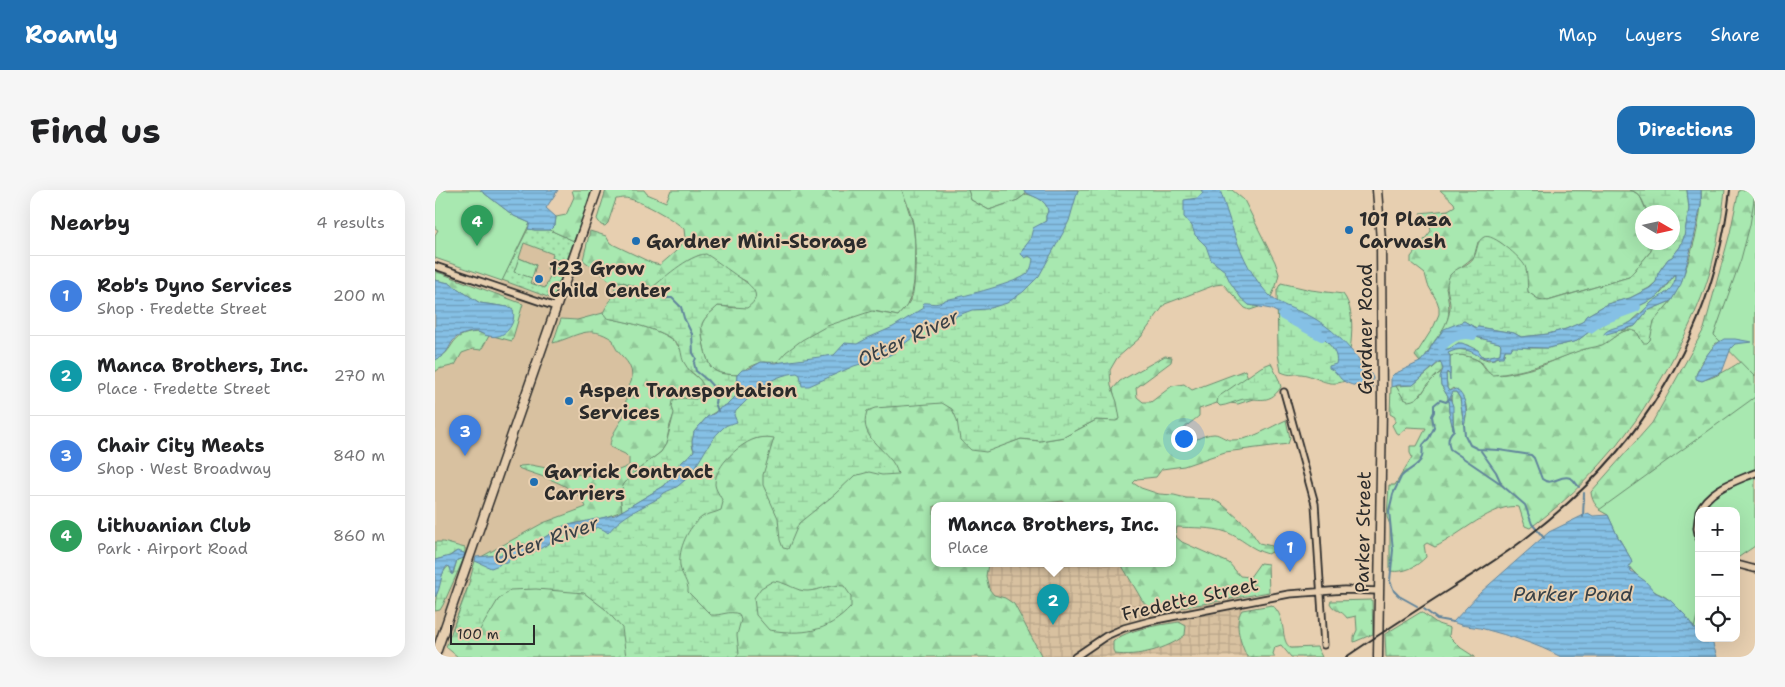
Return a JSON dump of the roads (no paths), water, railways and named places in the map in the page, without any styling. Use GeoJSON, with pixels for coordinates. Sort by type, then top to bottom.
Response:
{"type":"FeatureCollection","features":[{"type":"Feature","properties":{"kind":"main road"},"geometry":{"type":"LineString","coordinates":[[435,656],[597,190]]}},
{"type":"Feature","properties":{"kind":"main road","name":"Gardner Road"},"geometry":{"type":"LineString","coordinates":[[1377,190],[1381,240],[1382,408]]}},
{"type":"Feature","properties":{"kind":"main road","name":"Parker Street"},"geometry":{"type":"LineString","coordinates":[[1378,657],[1382,408]]}},
{"type":"Feature","properties":{"kind":"street"},"geometry":{"type":"LineString","coordinates":[[435,266],[556,307]]}},
{"type":"Feature","properties":{"kind":"street"},"geometry":{"type":"LineString","coordinates":[[1284,392],[1315,504],[1324,645]]}},
{"type":"Feature","properties":{"kind":"street"},"geometry":{"type":"LineString","coordinates":[[1702,507],[1711,494],[1755,473]]}},
{"type":"Feature","properties":{"kind":"street"},"geometry":{"type":"LineString","coordinates":[[1740,565],[1755,569]]}},
{"type":"Feature","properties":{"kind":"street","name":"Fredette Street"},"geometry":{"type":"LineString","coordinates":[[1075,657],[1106,636],[1137,624],[1289,594],[1321,591],[1379,591]]}},
{"type":"Feature","properties":{"kind":"water"},"geometry":{"type":"Polygon","coordinates":[[[480,190],[558,190],[546,208],[556,217],[555,225],[550,230],[528,229],[530,223],[514,216],[480,190]]]}},
{"type":"Feature","properties":{"kind":"water"},"geometry":{"type":"Polygon","coordinates":[[[1023,190],[1078,190],[1069,221],[1039,276],[1023,292],[1007,303],[987,309],[972,310],[933,325],[916,335],[890,355],[854,366],[809,386],[802,386],[800,375],[797,373],[779,377],[763,386],[736,411],[734,415],[737,422],[726,426],[717,434],[685,480],[664,493],[660,498],[625,517],[608,533],[597,527],[589,532],[586,528],[568,532],[538,550],[511,558],[508,563],[502,562],[491,568],[475,561],[476,557],[499,555],[540,540],[564,526],[615,515],[664,486],[681,463],[694,451],[692,442],[694,432],[707,417],[728,404],[740,392],[736,388],[737,375],[742,370],[749,369],[761,362],[775,363],[834,355],[845,343],[857,344],[893,327],[924,308],[923,303],[939,303],[946,299],[1002,285],[1027,274],[1033,259],[1029,256],[1025,258],[1021,254],[1030,240],[1033,228],[1046,221],[1048,211],[1047,206],[1041,200],[1023,190]]]}},
{"type":"Feature","properties":{"kind":"water"},"geometry":{"type":"Polygon","coordinates":[[[1201,190],[1220,190],[1239,246],[1260,285],[1275,300],[1312,317],[1332,331],[1371,374],[1373,389],[1348,383],[1329,368],[1329,366],[1336,364],[1334,351],[1323,338],[1309,328],[1296,321],[1289,324],[1284,316],[1271,309],[1249,305],[1241,298],[1225,271],[1211,260],[1206,246],[1195,235],[1192,226],[1184,217],[1184,200],[1197,198],[1203,193],[1201,190]]]}},
{"type":"Feature","properties":{"kind":"water"},"geometry":{"type":"Polygon","coordinates":[[[1687,190],[1701,190],[1701,205],[1694,238],[1681,284],[1671,301],[1647,311],[1635,326],[1603,335],[1609,330],[1627,324],[1637,318],[1651,303],[1671,288],[1675,280],[1675,274],[1657,297],[1627,312],[1604,317],[1594,328],[1577,341],[1549,348],[1512,347],[1511,350],[1505,350],[1503,357],[1494,359],[1487,359],[1462,349],[1448,353],[1450,356],[1450,380],[1447,372],[1447,388],[1449,391],[1456,389],[1465,401],[1466,416],[1464,426],[1460,398],[1456,392],[1453,392],[1450,398],[1453,406],[1453,429],[1448,397],[1441,385],[1440,377],[1443,369],[1440,361],[1413,385],[1391,387],[1391,377],[1394,374],[1420,362],[1444,329],[1464,321],[1476,328],[1514,333],[1521,337],[1548,334],[1582,322],[1586,316],[1607,304],[1630,298],[1650,288],[1656,282],[1658,273],[1668,259],[1680,250],[1689,209],[1687,190]],[[1458,335],[1448,339],[1444,349],[1449,349],[1458,343],[1462,343],[1478,350],[1485,357],[1500,354],[1501,345],[1472,336],[1458,335]]]}},
{"type":"Feature","properties":{"kind":"water"},"geometry":{"type":"Polygon","coordinates":[[[435,280],[449,283],[480,303],[508,307],[513,310],[513,321],[508,330],[495,337],[479,332],[459,336],[444,354],[435,360],[435,280]]]}},
{"type":"Feature","properties":{"kind":"water"},"geometry":{"type":"Polygon","coordinates":[[[1724,339],[1752,342],[1735,344],[1731,348],[1722,372],[1702,381],[1696,379],[1696,375],[1707,354],[1724,339]]]}},
{"type":"Feature","properties":{"kind":"water","name":"Parker Pond"},"geometry":{"type":"Polygon","coordinates":[[[1588,513],[1593,516],[1608,515],[1631,559],[1632,562],[1629,566],[1631,571],[1645,581],[1655,592],[1670,600],[1686,616],[1695,629],[1695,642],[1712,642],[1717,657],[1561,657],[1543,648],[1513,638],[1453,622],[1481,592],[1549,532],[1588,513]]]}},
{"type":"Feature","properties":{"kind":"water"},"geometry":{"type":"Polygon","coordinates":[[[457,551],[464,553],[464,558],[457,560],[452,575],[450,567],[447,566],[435,597],[435,560],[450,556],[457,551]]]}},
{"type":"Feature","properties":{"kind":"waterway"},"geometry":{"type":"LineString","coordinates":[[662,294],[666,298],[672,298],[681,307],[692,334],[696,371],[717,391],[715,403],[718,411]]}},
{"type":"Feature","properties":{"kind":"waterway","name":"Otter River"},"geometry":{"type":"LineString","coordinates":[[1590,328],[1601,320],[1636,307]]}},
{"type":"Feature","properties":{"kind":"waterway","name":"Otter River"},"geometry":{"type":"LineString","coordinates":[[1283,315],[1322,336]]}},
{"type":"Feature","properties":{"kind":"waterway","name":"Otter River"},"geometry":{"type":"LineString","coordinates":[[1442,346],[1456,336],[1464,334],[1473,335]]}},
{"type":"Feature","properties":{"kind":"waterway"},"geometry":{"type":"LineString","coordinates":[[1417,606],[1399,596],[1394,591],[1390,581],[1393,550],[1389,511],[1393,494],[1401,477],[1418,463],[1422,457],[1423,445],[1434,428],[1432,416],[1434,405],[1440,400],[1446,402],[1449,399]]}},
{"type":"Feature","properties":{"kind":"waterway"},"geometry":{"type":"LineString","coordinates":[[1453,425],[1454,430],[1449,438],[1450,449],[1497,481],[1525,505],[1532,524],[1544,538]]}},
{"type":"Feature","properties":{"kind":"waterway"},"geometry":{"type":"LineString","coordinates":[[1464,425],[1465,435],[1470,445],[1478,449],[1531,455],[1542,479],[1549,482],[1566,477],[1574,480],[1579,487]]}},
{"type":"Feature","properties":{"kind":"waterway"},"geometry":{"type":"LineString","coordinates":[[1481,451],[1496,472],[1501,483]]}},
{"type":"Feature","properties":{"kind":"waterway"},"geometry":{"type":"LineString","coordinates":[[1583,517],[1584,493]]}},
{"type":"Feature","properties":{"kind":"waterway"},"geometry":{"type":"LineString","coordinates":[[1424,609],[1437,619],[1453,622]]}},
{"type":"Feature","properties":{"kind":"railway"},"geometry":{"type":"LineString","coordinates":[[1346,657],[1526,538],[1567,504],[1604,467],[1636,428],[1665,385],[1688,340],[1707,293],[1721,243],[1730,190]]}},
{"type":"Feature","properties":{"kind":"place","name":"101 Plaza Carwash"},"geometry":{"type":"Point","coordinates":[1349,230]}},
{"type":"Feature","properties":{"kind":"place","name":"Gardner Mini-Storage"},"geometry":{"type":"Point","coordinates":[636,241]}},
{"type":"Feature","properties":{"kind":"place","name":"Lithuanian Club"},"geometry":{"type":"Point","coordinates":[477,246]}},
{"type":"Feature","properties":{"kind":"place","name":"123 Grow Child Center"},"geometry":{"type":"Point","coordinates":[539,279]}},
{"type":"Feature","properties":{"kind":"place","name":"Aspen Transportation Services"},"geometry":{"type":"Point","coordinates":[569,401]}},
{"type":"Feature","properties":{"kind":"place","name":"Chair City Meats"},"geometry":{"type":"Point","coordinates":[465,456]}},
{"type":"Feature","properties":{"kind":"place","name":"Garrick Contract Carriers"},"geometry":{"type":"Point","coordinates":[534,482]}},
{"type":"Feature","properties":{"kind":"place","name":"Rob's Dyno Services"},"geometry":{"type":"Point","coordinates":[1290,572]}},
{"type":"Feature","properties":{"kind":"place","name":"Manca Brothers, Inc."},"geometry":{"type":"Point","coordinates":[1053,625]}}]}
